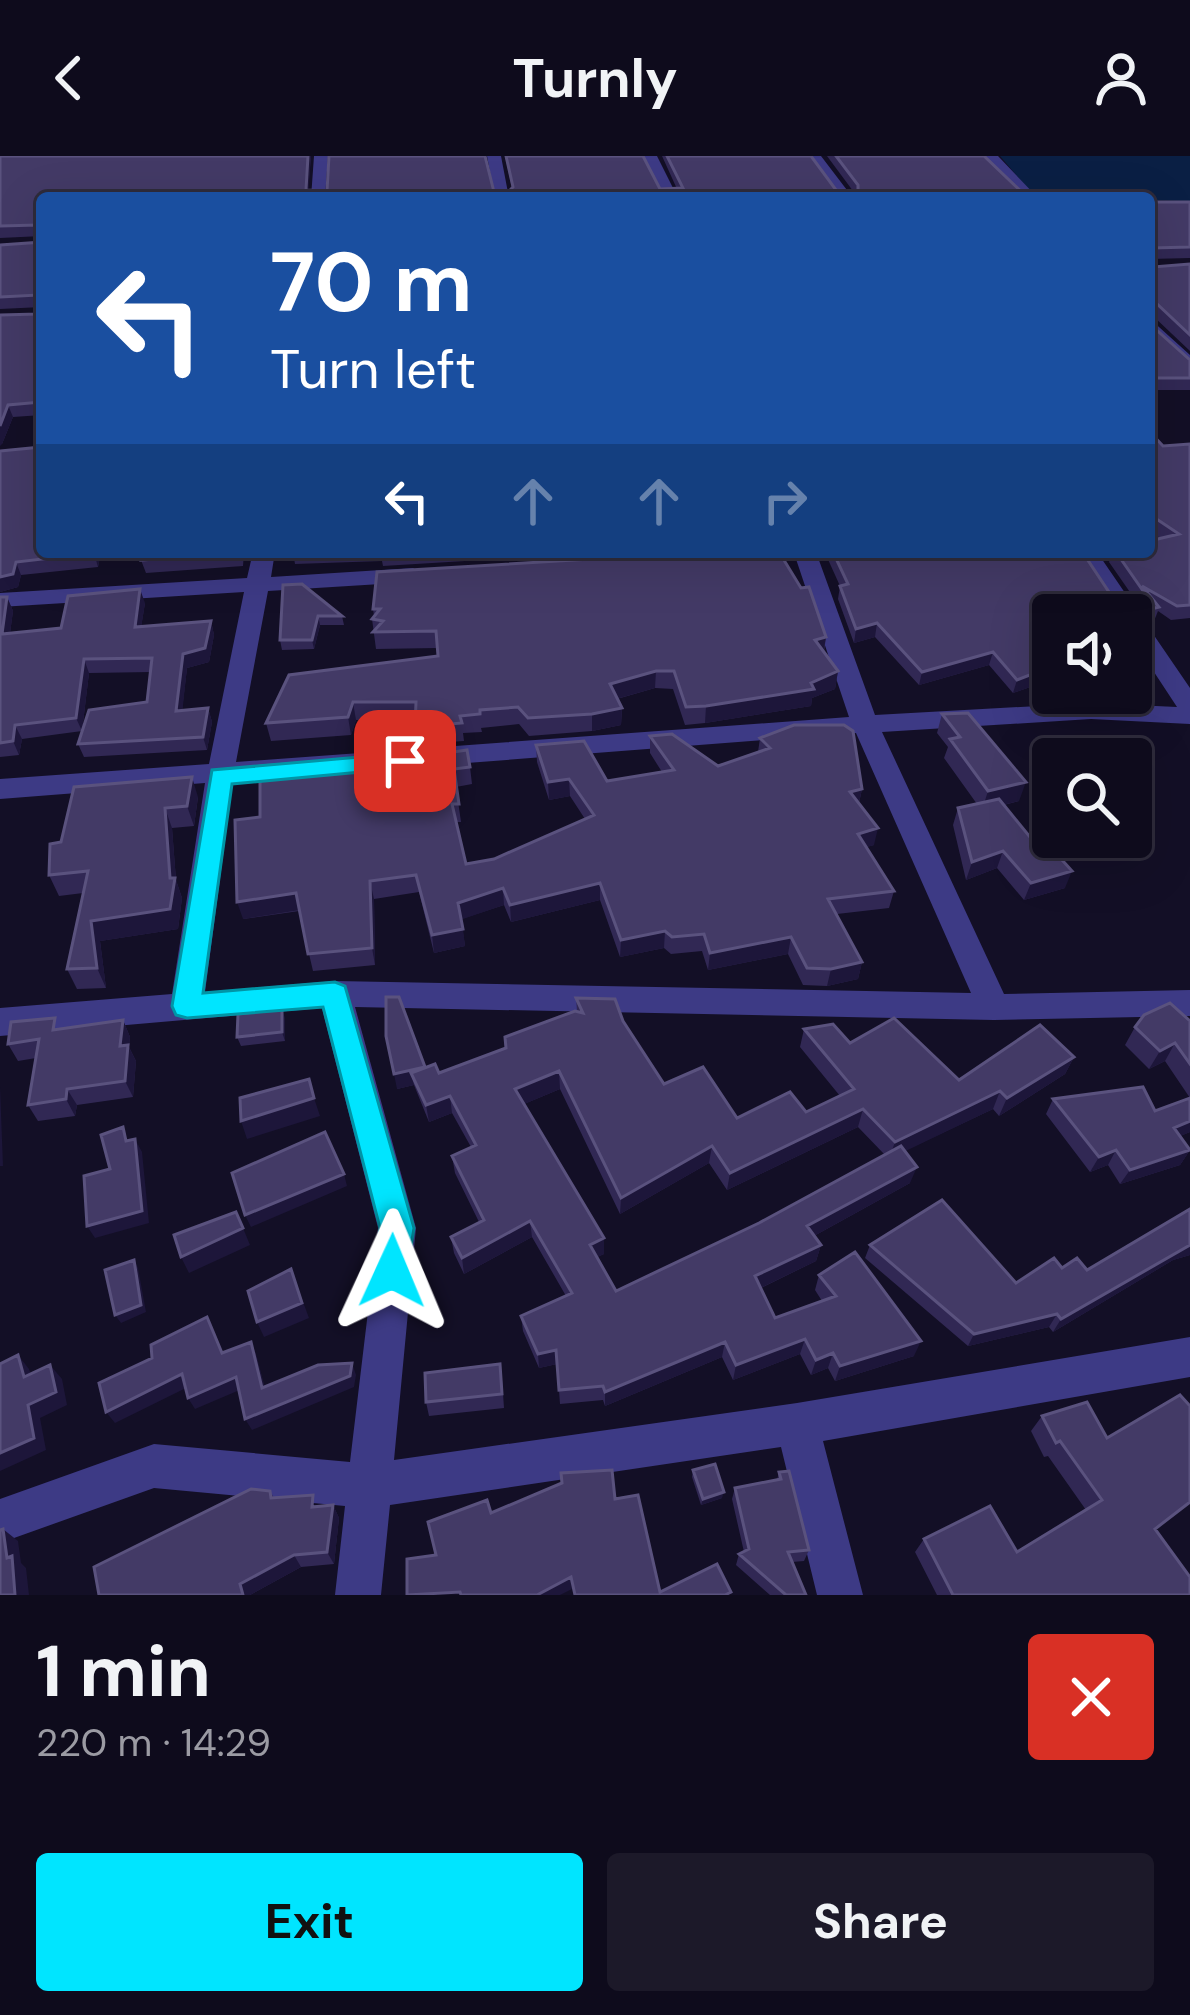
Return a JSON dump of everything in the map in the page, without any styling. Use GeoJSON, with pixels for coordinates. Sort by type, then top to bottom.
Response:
{"type":"FeatureCollection","features":[{"type":"Feature","properties":{"kind":"street"},"geometry":{"type":"LineString","coordinates":[[318,192],[321,156]]}},
{"type":"Feature","properties":{"kind":"street"},"geometry":{"type":"LineString","coordinates":[[494,156],[501,192]]}},
{"type":"Feature","properties":{"kind":"street"},"geometry":{"type":"LineString","coordinates":[[650,156],[668,192]]}},
{"type":"Feature","properties":{"kind":"street"},"geometry":{"type":"LineString","coordinates":[[814,156],[841,192]]}},
{"type":"Feature","properties":{"kind":"street"},"geometry":{"type":"LineString","coordinates":[[990,156],[1024,192]]}},
{"type":"Feature","properties":{"kind":"street"},"geometry":{"type":"LineString","coordinates":[[1170,345],[1190,367]]}},
{"type":"Feature","properties":{"kind":"street"},"geometry":{"type":"LineString","coordinates":[[187,1006],[220,776],[263,558]]}},
{"type":"Feature","properties":{"kind":"street"},"geometry":{"type":"LineString","coordinates":[[807,558],[866,724],[994,1007]]}},
{"type":"Feature","properties":{"kind":"street"},"geometry":{"type":"LineString","coordinates":[[1090,558],[1114,594]]}},
{"type":"Feature","properties":{"kind":"street"},"geometry":{"type":"LineString","coordinates":[[0,600],[449,573]]}},
{"type":"Feature","properties":{"kind":"street"},"geometry":{"type":"LineString","coordinates":[[1152,651],[1190,711]]}},
{"type":"Feature","properties":{"kind":"street"},"geometry":{"type":"LineString","coordinates":[[0,789],[866,724],[1091,711],[1190,711]]}},
{"type":"Feature","properties":{"kind":"street"},"geometry":{"type":"LineString","coordinates":[[335,994],[397,1228],[358,1595]]}},
{"type":"Feature","properties":{"kind":"street"},"geometry":{"type":"LineString","coordinates":[[0,1022],[335,994],[994,1007],[1190,1003]]}},
{"type":"Feature","properties":{"kind":"street"},"geometry":{"type":"LineString","coordinates":[[0,1522],[154,1466],[368,1486],[797,1424],[1190,1357]]}},
{"type":"Feature","properties":{"kind":"street"},"geometry":{"type":"LineString","coordinates":[[797,1424],[840,1595]]}},
{"type":"Feature","properties":{"kind":"water"},"geometry":{"type":"Polygon","coordinates":[[[1000,156],[1190,156],[1190,201],[1155,200],[1155,192],[1034,192],[1000,156]]]}},
{"type":"Feature","properties":{"kind":"building"},"geometry":{"type":"Polygon","coordinates":[[[0,156],[308,156],[306,190],[327,191],[329,156],[485,156],[494,192],[36,192],[36,225],[0,226],[0,156]]]}},
{"type":"Feature","properties":{"kind":"building"},"geometry":{"type":"Polygon","coordinates":[[[506,156],[643,156],[660,189],[683,188],[667,156],[811,156],[836,190],[858,191],[836,156],[984,156],[1022,192],[508,192],[513,187],[506,156]]]}},
{"type":"Feature","properties":{"kind":"building"},"geometry":{"type":"Polygon","coordinates":[[[1155,202],[1190,202],[1190,247],[1155,248],[1155,202]]]}},
{"type":"Feature","properties":{"kind":"building"},"geometry":{"type":"Polygon","coordinates":[[[36,242],[36,295],[0,297],[0,245],[36,242]]]}},
{"type":"Feature","properties":{"kind":"building"},"geometry":{"type":"Polygon","coordinates":[[[1190,264],[1190,335],[1156,303],[1155,267],[1190,264]]]}},
{"type":"Feature","properties":{"kind":"building"},"geometry":{"type":"Polygon","coordinates":[[[36,314],[36,403],[8,405],[0,426],[0,315],[36,314]]]}},
{"type":"Feature","properties":{"kind":"building"},"geometry":{"type":"Polygon","coordinates":[[[1155,328],[1190,360],[1190,378],[1155,378],[1155,328]]]}},
{"type":"Feature","properties":{"kind":"building"},"geometry":{"type":"Polygon","coordinates":[[[1155,437],[1163,446],[1190,444],[1190,605],[1177,606],[1142,586],[1145,594],[1120,558],[1155,558],[1155,540],[1179,534],[1155,518],[1155,437]]]}},
{"type":"Feature","properties":{"kind":"building"},"geometry":{"type":"Polygon","coordinates":[[[36,448],[36,558],[51,558],[16,562],[13,574],[0,577],[0,451],[36,448]]]}},
{"type":"Feature","properties":{"kind":"building"},"geometry":{"type":"Polygon","coordinates":[[[608,558],[783,558],[801,588],[809,587],[826,637],[815,640],[838,671],[811,683],[814,689],[706,706],[686,707],[674,671],[656,671],[610,684],[622,708],[592,714],[528,718],[518,707],[480,710],[480,714],[460,716],[462,723],[415,727],[416,702],[353,702],[348,717],[266,723],[289,675],[438,656],[436,631],[373,632],[383,621],[372,619],[380,609],[373,609],[377,572],[608,558]]]}},
{"type":"Feature","properties":{"kind":"building"},"geometry":{"type":"Polygon","coordinates":[[[836,558],[1086,558],[1110,594],[1032,594],[1032,674],[1017,680],[993,652],[922,672],[877,623],[856,629],[840,586],[848,584],[836,558]]]}},
{"type":"Feature","properties":{"kind":"building"},"geometry":{"type":"Polygon","coordinates":[[[302,584],[342,616],[318,616],[312,640],[280,640],[283,585],[302,584]]]}},
{"type":"Feature","properties":{"kind":"building"},"geometry":{"type":"Polygon","coordinates":[[[140,589],[135,627],[211,621],[205,648],[183,654],[176,711],[208,708],[203,737],[78,744],[89,710],[147,702],[152,658],[84,659],[76,718],[15,725],[13,741],[0,743],[0,597],[7,597],[2,634],[61,628],[68,596],[140,589]]]}},
{"type":"Feature","properties":{"kind":"building"},"geometry":{"type":"Polygon","coordinates":[[[968,713],[1026,782],[988,791],[950,739],[960,737],[942,714],[968,713]]]}},
{"type":"Feature","properties":{"kind":"building"},"geometry":{"type":"Polygon","coordinates":[[[794,725],[844,725],[853,731],[862,789],[850,792],[878,828],[858,834],[894,891],[828,899],[862,962],[807,968],[791,937],[710,953],[704,934],[672,937],[665,931],[621,940],[600,883],[510,905],[503,888],[458,903],[463,929],[432,935],[416,875],[370,881],[372,948],[308,954],[296,893],[237,902],[235,820],[260,817],[260,766],[349,759],[364,760],[364,765],[467,750],[470,767],[454,769],[459,804],[452,804],[466,864],[494,859],[594,815],[569,779],[548,782],[536,745],[584,741],[607,781],[674,770],[650,736],[672,734],[718,766],[770,748],[760,738],[794,725]]]}},
{"type":"Feature","properties":{"kind":"building"},"geometry":{"type":"Polygon","coordinates":[[[192,777],[187,806],[165,808],[170,878],[175,878],[170,909],[91,921],[97,968],[67,969],[88,871],[49,875],[50,844],[61,842],[74,787],[192,777]]]}},
{"type":"Feature","properties":{"kind":"building"},"geometry":{"type":"Polygon","coordinates":[[[999,799],[1032,840],[1032,858],[1060,858],[1072,871],[1031,883],[1003,851],[972,862],[958,808],[999,799]]]}},
{"type":"Feature","properties":{"kind":"building"},"geometry":{"type":"Polygon","coordinates":[[[386,997],[399,997],[425,1067],[394,1074],[386,1036],[386,997]]]}},
{"type":"Feature","properties":{"kind":"building"},"geometry":{"type":"Polygon","coordinates":[[[576,998],[615,999],[623,1021],[664,1084],[703,1067],[737,1118],[790,1092],[806,1112],[854,1089],[804,1029],[833,1024],[850,1043],[894,1018],[959,1080],[1040,1025],[1074,1057],[1007,1098],[1000,1091],[895,1142],[863,1109],[730,1173],[712,1146],[621,1198],[559,1071],[515,1089],[604,1238],[590,1245],[616,1291],[759,1223],[901,1146],[917,1167],[807,1226],[821,1245],[755,1276],[775,1318],[836,1296],[819,1275],[855,1252],[921,1341],[840,1366],[833,1353],[816,1360],[805,1339],[736,1365],[725,1342],[605,1392],[603,1386],[559,1390],[556,1350],[538,1354],[521,1316],[572,1293],[530,1221],[462,1258],[451,1237],[484,1220],[452,1156],[476,1145],[450,1096],[426,1105],[411,1073],[435,1064],[439,1073],[506,1048],[505,1037],[575,1011],[583,1013],[576,998]]]}},
{"type":"Feature","properties":{"kind":"building"},"geometry":{"type":"Polygon","coordinates":[[[1170,1003],[1190,1021],[1190,1064],[1175,1043],[1160,1051],[1135,1027],[1144,1015],[1170,1003]]]}},
{"type":"Feature","properties":{"kind":"building"},"geometry":{"type":"Polygon","coordinates":[[[282,1009],[282,1032],[237,1037],[238,1014],[282,1009]]]}},
{"type":"Feature","properties":{"kind":"building"},"geometry":{"type":"Polygon","coordinates":[[[55,1018],[53,1030],[123,1020],[120,1046],[128,1045],[125,1081],[67,1089],[66,1099],[28,1105],[39,1039],[8,1044],[11,1022],[55,1018]]]}},
{"type":"Feature","properties":{"kind":"building"},"geometry":{"type":"Polygon","coordinates":[[[309,1079],[314,1098],[241,1121],[240,1098],[309,1079]]]}},
{"type":"Feature","properties":{"kind":"building"},"geometry":{"type":"Polygon","coordinates":[[[1143,1087],[1155,1111],[1190,1098],[1190,1121],[1174,1128],[1190,1150],[1130,1170],[1116,1150],[1099,1157],[1053,1099],[1143,1087]]]}},
{"type":"Feature","properties":{"kind":"building"},"geometry":{"type":"Polygon","coordinates":[[[123,1127],[126,1141],[135,1139],[142,1211],[87,1226],[84,1176],[110,1169],[101,1135],[123,1127]]]}},
{"type":"Feature","properties":{"kind":"building"},"geometry":{"type":"Polygon","coordinates":[[[325,1132],[344,1174],[245,1215],[232,1173],[325,1132]]]}},
{"type":"Feature","properties":{"kind":"building"},"geometry":{"type":"Polygon","coordinates":[[[942,1200],[1016,1283],[1054,1258],[1062,1268],[1077,1258],[1087,1270],[1190,1209],[1190,1245],[1061,1319],[1057,1314],[974,1334],[870,1245],[942,1200]]]}},
{"type":"Feature","properties":{"kind":"building"},"geometry":{"type":"Polygon","coordinates":[[[236,1212],[243,1228],[181,1257],[174,1235],[236,1212]]]}},
{"type":"Feature","properties":{"kind":"building"},"geometry":{"type":"Polygon","coordinates":[[[134,1260],[141,1305],[115,1315],[105,1270],[134,1260]]]}},
{"type":"Feature","properties":{"kind":"building"},"geometry":{"type":"Polygon","coordinates":[[[291,1269],[302,1303],[257,1322],[248,1291],[291,1269]]]}},
{"type":"Feature","properties":{"kind":"building"},"geometry":{"type":"Polygon","coordinates":[[[207,1317],[222,1353],[251,1342],[262,1388],[318,1365],[352,1363],[350,1376],[245,1419],[236,1377],[188,1398],[182,1374],[106,1412],[99,1383],[152,1358],[151,1345],[207,1317]]]}},
{"type":"Feature","properties":{"kind":"building"},"geometry":{"type":"Polygon","coordinates":[[[18,1355],[24,1377],[50,1365],[56,1392],[28,1405],[34,1438],[0,1453],[0,1364],[18,1355]]]}},
{"type":"Feature","properties":{"kind":"building"},"geometry":{"type":"Polygon","coordinates":[[[500,1364],[502,1394],[426,1402],[425,1373],[500,1364]]]}},
{"type":"Feature","properties":{"kind":"building"},"geometry":{"type":"Polygon","coordinates":[[[1180,1395],[1190,1406],[1190,1502],[1155,1529],[1190,1577],[1190,1595],[953,1595],[924,1539],[990,1506],[1017,1552],[1102,1500],[1060,1441],[1056,1443],[1042,1416],[1087,1402],[1107,1438],[1180,1395]]]}},
{"type":"Feature","properties":{"kind":"building"},"geometry":{"type":"Polygon","coordinates":[[[715,1464],[724,1492],[703,1499],[693,1470],[715,1464]]]}},
{"type":"Feature","properties":{"kind":"building"},"geometry":{"type":"Polygon","coordinates":[[[612,1470],[615,1499],[638,1495],[660,1592],[717,1564],[731,1592],[575,1595],[571,1577],[537,1595],[407,1595],[407,1559],[436,1555],[428,1522],[487,1500],[491,1513],[562,1483],[561,1473],[612,1470]]]}},
{"type":"Feature","properties":{"kind":"building"},"geometry":{"type":"Polygon","coordinates":[[[789,1471],[809,1550],[788,1552],[806,1595],[786,1595],[739,1554],[749,1549],[735,1488],[781,1479],[779,1472],[789,1471]]]}},
{"type":"Feature","properties":{"kind":"building"},"geometry":{"type":"Polygon","coordinates":[[[251,1489],[270,1491],[271,1498],[313,1495],[312,1507],[333,1505],[327,1552],[294,1555],[240,1584],[243,1595],[99,1595],[94,1567],[251,1489]]]}},
{"type":"Feature","properties":{"kind":"building"},"geometry":{"type":"Polygon","coordinates":[[[3,1529],[7,1558],[12,1556],[15,1595],[0,1595],[3,1529]]]}},
{"type":"Feature","properties":{"kind":"route"},"geometry":{"type":"LineString","coordinates":[[392,1271],[397,1228],[335,994],[187,1006],[220,776],[405,761]]}}]}
